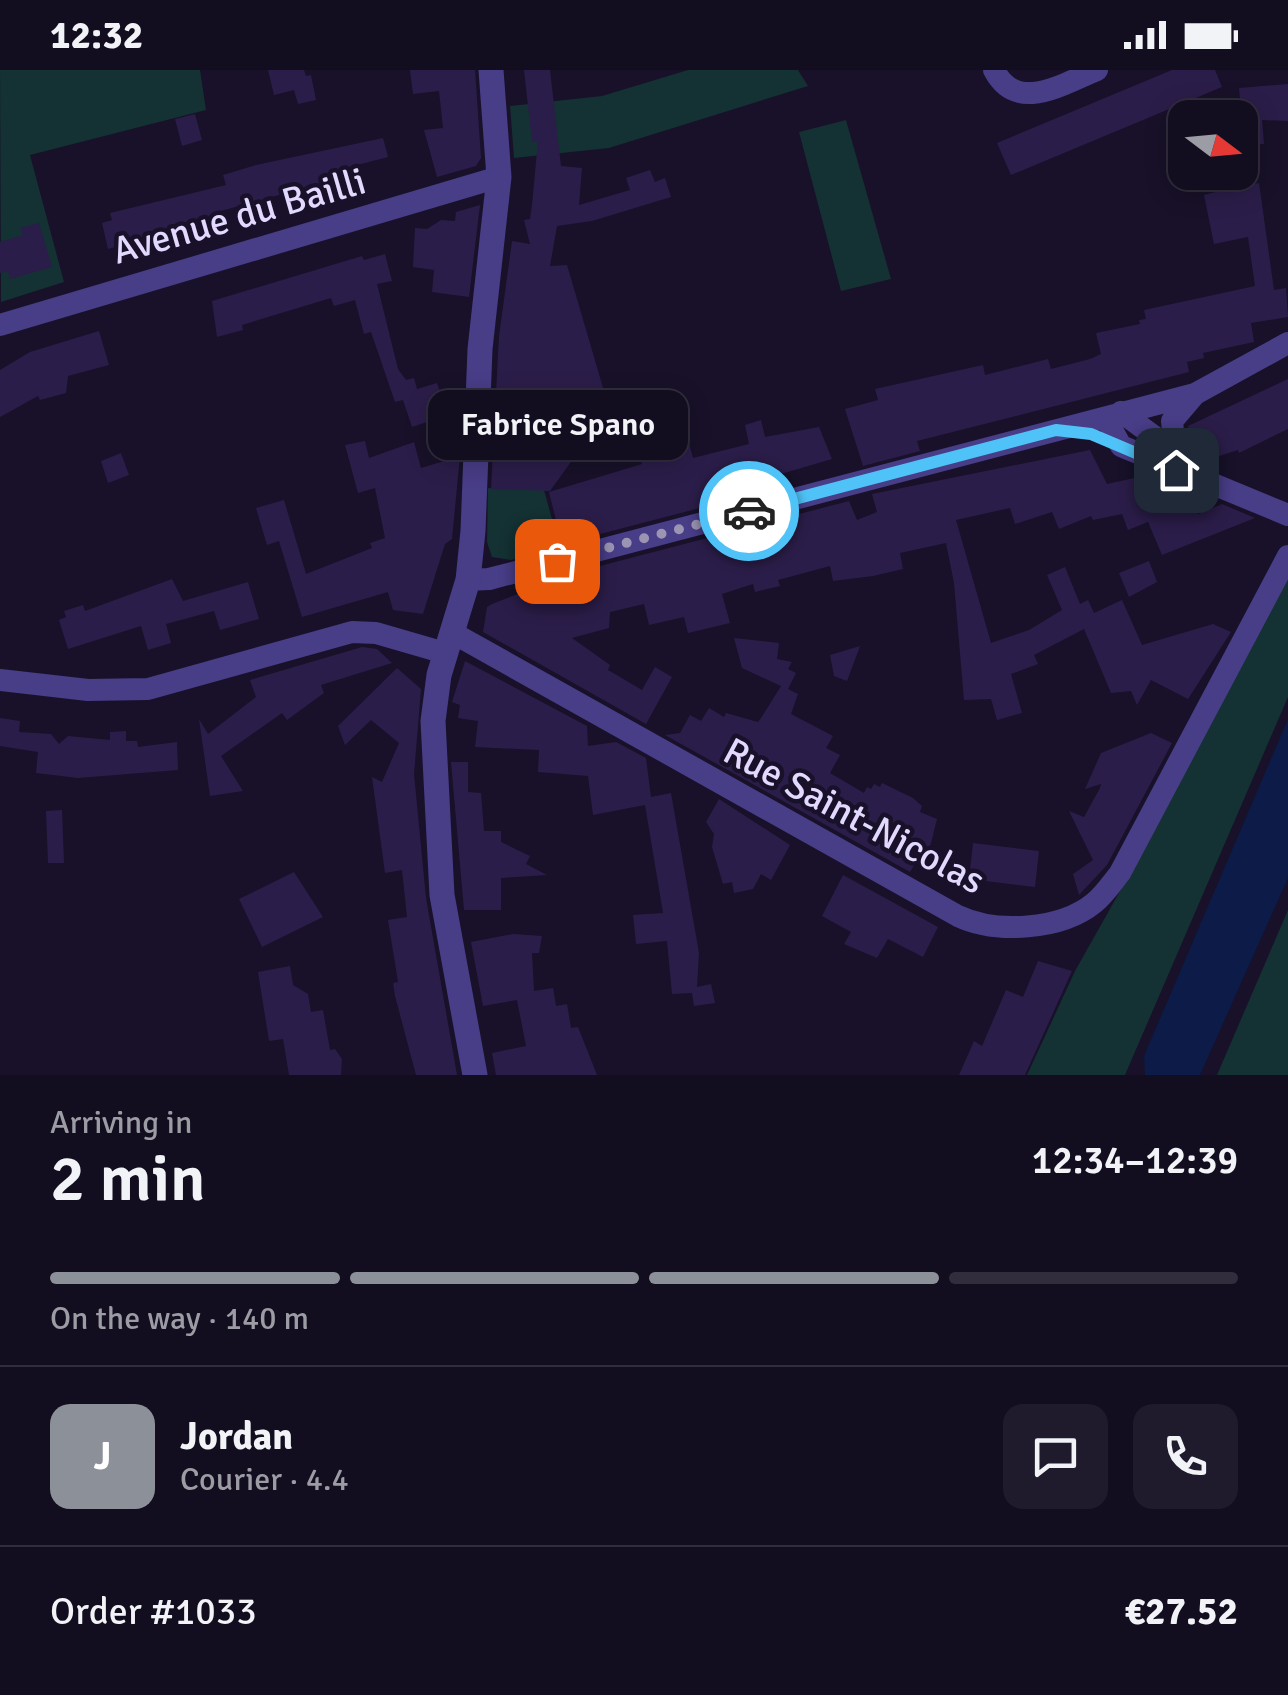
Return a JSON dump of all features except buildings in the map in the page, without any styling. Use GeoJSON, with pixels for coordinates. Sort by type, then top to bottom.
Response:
{"type":"FeatureCollection","features":[{"type":"Feature","properties":{"kind":"street"},"geometry":{"type":"LineString","coordinates":[[474,1075],[442,895],[435,818],[436,696],[468,580],[473,531],[480,349],[499,177],[490,70]]}},
{"type":"Feature","properties":{"kind":"street"},"geometry":{"type":"LineString","coordinates":[[994,70],[1004,86],[1019,95],[1037,94],[1097,70]]}},
{"type":"Feature","properties":{"kind":"street","name":"Avenue du Bailli"},"geometry":{"type":"LineString","coordinates":[[0,325],[499,177]]}},
{"type":"Feature","properties":{"kind":"street"},"geometry":{"type":"LineString","coordinates":[[468,580],[490,578],[1195,394],[1288,343]]}},
{"type":"Feature","properties":{"kind":"street"},"geometry":{"type":"LineString","coordinates":[[1175,451],[1172,421],[1195,394]]}},
{"type":"Feature","properties":{"kind":"street"},"geometry":{"type":"LineString","coordinates":[[1121,412],[1110,426],[1121,446]]}},
{"type":"Feature","properties":{"kind":"street"},"geometry":{"type":"LineString","coordinates":[[1121,412],[1223,486]]}},
{"type":"Feature","properties":{"kind":"street"},"geometry":{"type":"LineString","coordinates":[[1056,430],[1091,434],[1288,515]]}},
{"type":"Feature","properties":{"kind":"street","name":"Rue Saint-Nicolas"},"geometry":{"type":"LineString","coordinates":[[0,680],[88,690],[148,689],[352,632],[449,643],[958,916],[978,924],[1015,926],[1082,911],[1120,872],[1288,556]]}},
{"type":"Feature","properties":{"kind":"green space"},"geometry":{"type":"Polygon","coordinates":[[[0,70],[200,70],[206,110],[30,155],[64,282],[1,302],[0,70]]]}},
{"type":"Feature","properties":{"kind":"green space"},"geometry":{"type":"Polygon","coordinates":[[[688,70],[798,70],[808,86],[609,148],[514,158],[510,106],[602,96],[688,70]]]}},
{"type":"Feature","properties":{"kind":"green space"},"geometry":{"type":"Polygon","coordinates":[[[846,120],[891,279],[841,291],[799,132],[846,120]]]}},
{"type":"Feature","properties":{"kind":"green space"},"geometry":{"type":"Polygon","coordinates":[[[488,488],[544,490],[560,548],[511,560],[492,557],[487,542],[488,488]]]}},
{"type":"Feature","properties":{"kind":"green space"},"geometry":{"type":"Polygon","coordinates":[[[1288,556],[1288,697],[1125,1075],[1027,1075],[1075,971],[1124,884],[1288,556]]]}},
{"type":"Feature","properties":{"kind":"green space"},"geometry":{"type":"Polygon","coordinates":[[[1288,910],[1288,1075],[1217,1075],[1288,910]]]}},
{"type":"Feature","properties":{"kind":"water"},"geometry":{"type":"Polygon","coordinates":[[[1288,719],[1288,878],[1200,1075],[1145,1075],[1144,1056],[1288,719]]]}},
{"type":"Feature","properties":{"kind":"way so far"},"geometry":{"type":"LineString","coordinates":[[557,561],[749,511]]}},
{"type":"Feature","properties":{"kind":"place","name":"Fabrice Spano"},"geometry":{"type":"Point","coordinates":[557,561]}},
{"type":"Feature","properties":{"kind":"route"},"geometry":{"type":"LineString","coordinates":[[749,511],[1056,430],[1091,434],[1176,470]]}}]}
